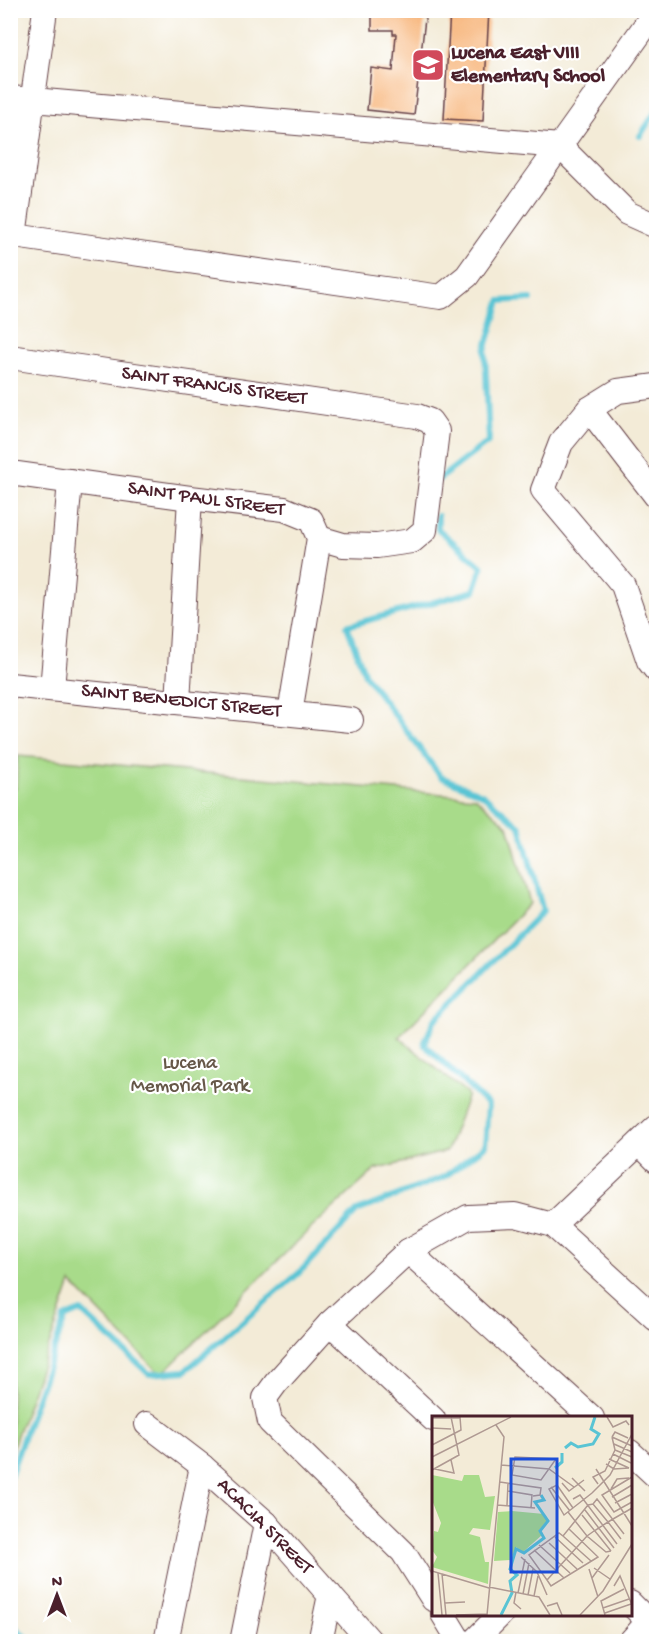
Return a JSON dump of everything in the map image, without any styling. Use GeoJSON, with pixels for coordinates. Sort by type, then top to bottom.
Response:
{"type":"FeatureCollection","features":[{"type":"Feature","properties":{"kind":"street"},"geometry":{"type":"LineString","coordinates":[[45,10],[22,99],[14,236],[441,297],[467,276],[648,22],[651,10]]}},
{"type":"Feature","properties":{"kind":"street"},"geometry":{"type":"LineString","coordinates":[[22,99],[560,146],[627,213],[657,226]]}},
{"type":"Feature","properties":{"kind":"street","name":"SAINT FRANCIS STREET"},"geometry":{"type":"LineString","coordinates":[[10,357],[417,416],[430,421],[437,431],[425,530],[412,541],[377,546],[343,545],[319,538]]}},
{"type":"Feature","properties":{"kind":"street"},"geometry":{"type":"LineString","coordinates":[[657,386],[618,391],[589,410],[561,443],[543,490],[623,585],[650,661],[657,670]]}},
{"type":"Feature","properties":{"kind":"street"},"geometry":{"type":"LineString","coordinates":[[589,410],[657,496]]}},
{"type":"Feature","properties":{"kind":"street","name":"SAINT PAUL STREET"},"geometry":{"type":"LineString","coordinates":[[10,473],[284,509],[311,520],[319,538]]}},
{"type":"Feature","properties":{"kind":"street"},"geometry":{"type":"LineString","coordinates":[[52,689],[70,481]]}},
{"type":"Feature","properties":{"kind":"street"},"geometry":{"type":"LineString","coordinates":[[178,702],[190,498]]}},
{"type":"Feature","properties":{"kind":"street"},"geometry":{"type":"LineString","coordinates":[[290,713],[319,538]]}},
{"type":"Feature","properties":{"kind":"street","name":"SAINT BENEDICT STREET"},"geometry":{"type":"LineString","coordinates":[[10,685],[351,720]]}},
{"type":"Feature","properties":{"kind":"street"},"geometry":{"type":"LineString","coordinates":[[553,1225],[648,1152],[657,1127]]}},
{"type":"Feature","properties":{"kind":"street"},"geometry":{"type":"LineString","coordinates":[[432,1597],[403,1552],[270,1422],[265,1398],[276,1383],[330,1323],[408,1251],[468,1217],[515,1215],[553,1225],[657,1318]]}},
{"type":"Feature","properties":{"kind":"street"},"geometry":{"type":"LineString","coordinates":[[408,1251],[590,1416]]}},
{"type":"Feature","properties":{"kind":"street"},"geometry":{"type":"LineString","coordinates":[[330,1323],[432,1418]]}},
{"type":"Feature","properties":{"kind":"street","name":"ACACIA STREET"},"geometry":{"type":"LineString","coordinates":[[147,1424],[202,1466],[266,1523],[371,1641]]}},
{"type":"Feature","properties":{"kind":"street"},"geometry":{"type":"LineString","coordinates":[[631,1453],[657,1476]]}},
{"type":"Feature","properties":{"kind":"street"},"geometry":{"type":"LineString","coordinates":[[166,1641],[202,1466]]}},
{"type":"Feature","properties":{"kind":"street"},"geometry":{"type":"LineString","coordinates":[[242,1641],[266,1523]]}},
{"type":"Feature","properties":{"kind":"street"},"geometry":{"type":"LineString","coordinates":[[321,1641],[330,1595]]}},
{"type":"Feature","properties":{"kind":"street"},"geometry":{"type":"LineString","coordinates":[[630,1641],[654,1621],[631,1605]]}},
{"type":"Feature","properties":{"kind":"street"},"geometry":{"type":"LineString","coordinates":[[444,1616],[460,1641]]}},
{"type":"Feature","properties":{"kind":"street"},"geometry":{"type":"LineString","coordinates":[[473,1641],[499,1616]]}},
{"type":"Feature","properties":{"kind":"green space","name":"Lucena Memorial Park"},"geometry":{"type":"Polygon","coordinates":[[[18,756],[475,797],[508,826],[530,903],[399,1037],[468,1095],[447,1151],[375,1170],[306,1233],[161,1375],[71,1283],[11,1452],[10,788],[16,788],[18,756]]]}},
{"type":"Feature","properties":{"kind":"building"},"geometry":{"type":"Polygon","coordinates":[[[372,10],[426,10],[414,115],[367,110],[371,68],[393,71],[396,34],[393,34],[393,30],[372,30],[372,10]]]}},
{"type":"Feature","properties":{"kind":"building"},"geometry":{"type":"Polygon","coordinates":[[[450,10],[489,10],[483,121],[444,119],[450,10]]]}},
{"type":"Feature","properties":{"kind":"waterway"},"geometry":{"type":"LineString","coordinates":[[640,136],[656,111]]}},
{"type":"Feature","properties":{"kind":"waterway"},"geometry":{"type":"LineString","coordinates":[[439,479],[489,441],[485,351],[500,301],[531,299]]}},
{"type":"Feature","properties":{"kind":"waterway"},"geometry":{"type":"LineString","coordinates":[[10,1476],[65,1318],[81,1311],[149,1374],[185,1371],[299,1273],[357,1211],[444,1177],[485,1146],[488,1105],[424,1044],[434,1021],[543,911],[520,826],[482,794],[441,777],[365,675],[347,626],[474,591],[482,567],[438,529],[438,516]]}},
{"type":"Feature","properties":{"kind":"waterway"},"geometry":{"type":"LineString","coordinates":[[10,1623],[32,1642]]}},
{"type":"Feature","properties":{"kind":"place","name":"Lucena East VIII Elementary School"},"geometry":{"type":"Point","coordinates":[428,65]}}]}
